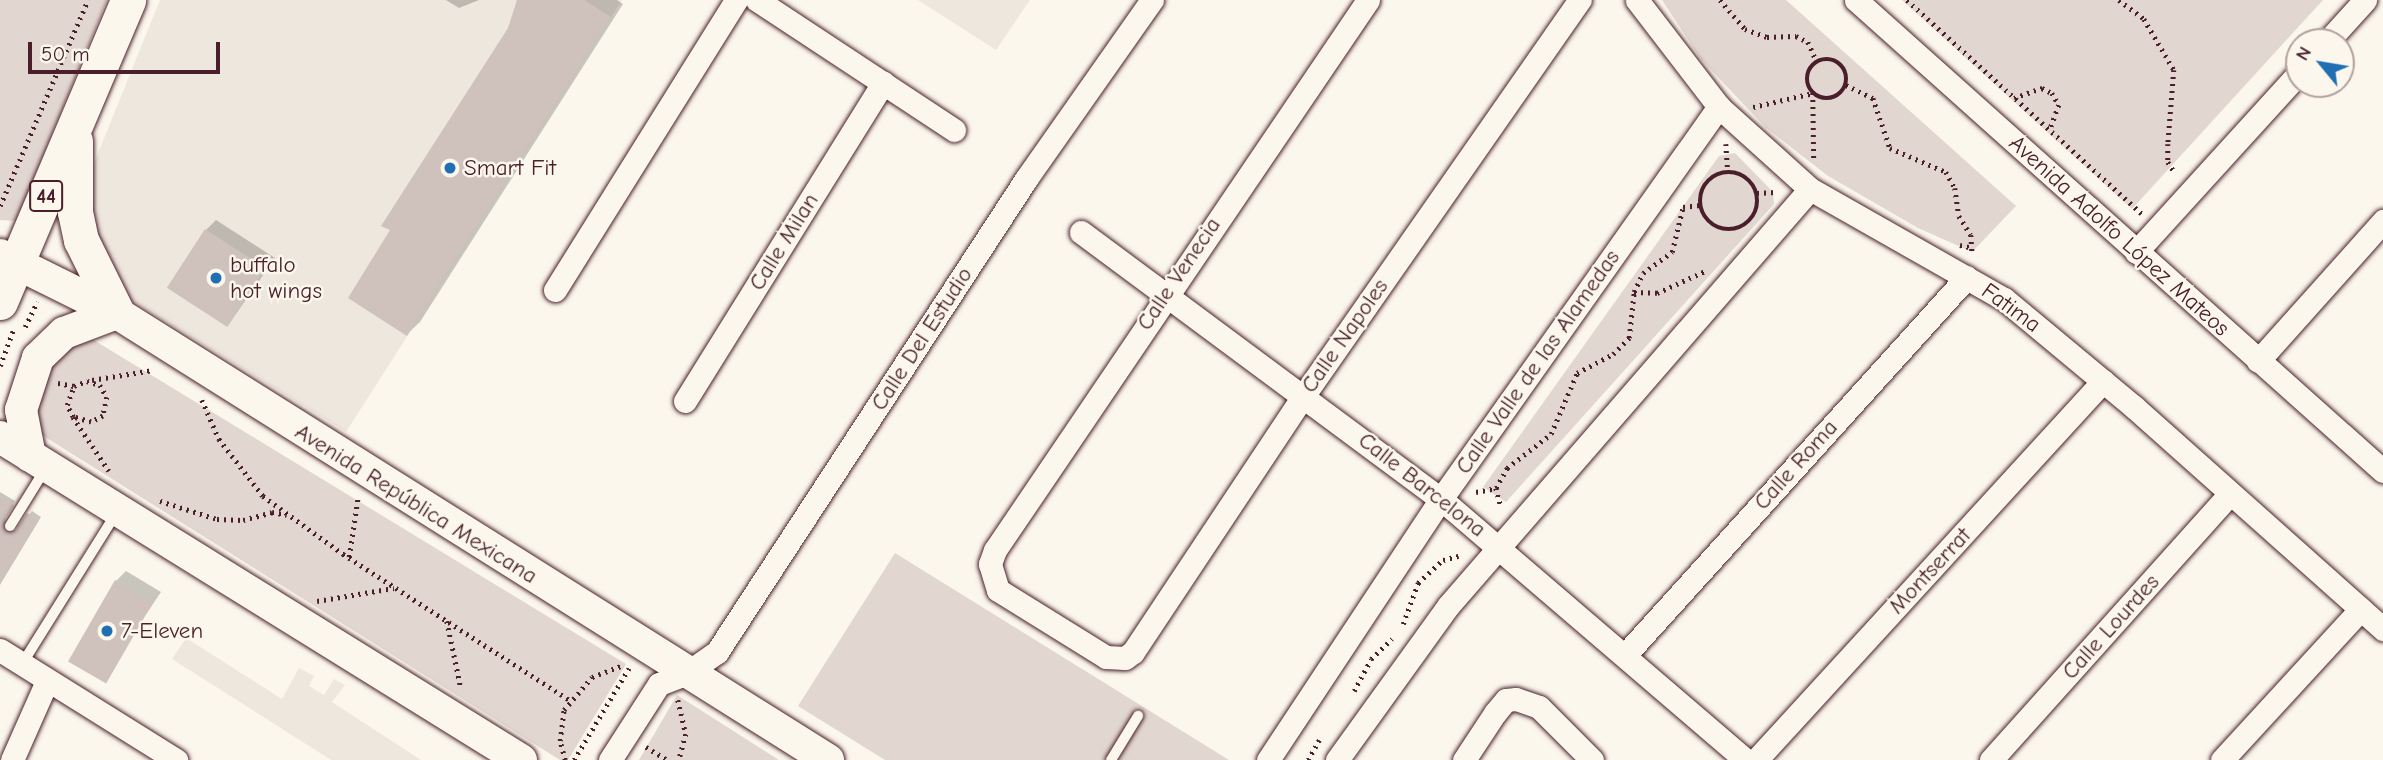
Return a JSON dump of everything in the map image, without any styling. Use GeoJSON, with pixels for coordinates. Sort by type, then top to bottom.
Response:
{"type":"FeatureCollection","features":[{"type":"Feature","properties":{"kind":"main road","name":"44"},"geometry":{"type":"LineString","coordinates":[[7,314],[8,259],[75,128],[128,0]]}},
{"type":"Feature","properties":{"kind":"main road"},"geometry":{"type":"LineString","coordinates":[[38,462],[21,410],[38,358],[64,333],[117,313],[81,240],[75,212],[75,128]]}},
{"type":"Feature","properties":{"kind":"main road","name":"Avenida República Mexicana"},"geometry":{"type":"LineString","coordinates":[[8,259],[117,313],[682,686],[828,760]]}},
{"type":"Feature","properties":{"kind":"main road"},"geometry":{"type":"LineString","coordinates":[[0,437],[521,760]]}},
{"type":"Feature","properties":{"kind":"street"},"geometry":{"type":"LineString","coordinates":[[555,290],[736,0]]}},
{"type":"Feature","properties":{"kind":"street"},"geometry":{"type":"LineString","coordinates":[[757,0],[954,130]]}},
{"type":"Feature","properties":{"kind":"street","name":"Calle Del Estudio"},"geometry":{"type":"LineString","coordinates":[[610,760],[659,684],[682,686],[717,652],[1026,179],[1152,0]]}},
{"type":"Feature","properties":{"kind":"street","name":"Calle Venecia"},"geometry":{"type":"LineString","coordinates":[[1106,657],[998,590],[990,564],[995,550],[1166,293],[1368,0]]}},
{"type":"Feature","properties":{"kind":"street","name":"Calle Napoles"},"geometry":{"type":"LineString","coordinates":[[1106,657],[1125,658],[1133,652],[1304,395],[1580,0]]}},
{"type":"Feature","properties":{"kind":"street","name":"Fatima"},"geometry":{"type":"LineString","coordinates":[[1637,0],[1719,107],[1743,119],[1797,181],[2004,299],[2103,382],[2383,629]]}},
{"type":"Feature","properties":{"kind":"street","name":"Avenida Adolfo López Mateos"},"geometry":{"type":"LineString","coordinates":[[1856,0],[2258,361],[2381,465]]}},
{"type":"Feature","properties":{"kind":"street"},"geometry":{"type":"LineString","coordinates":[[2340,28],[2365,0]]}},
{"type":"Feature","properties":{"kind":"street","name":"Calle Milan"},"geometry":{"type":"LineString","coordinates":[[685,401],[883,83]]}},
{"type":"Feature","properties":{"kind":"street"},"geometry":{"type":"LineString","coordinates":[[2136,252],[2285,88]]}},
{"type":"Feature","properties":{"kind":"street","name":"Calle Valle de las Alamedas"},"geometry":{"type":"LineString","coordinates":[[1268,760],[1441,499],[1719,107]]}},
{"type":"Feature","properties":{"kind":"street"},"geometry":{"type":"LineString","coordinates":[[1336,760],[1491,539],[1797,181]]}},
{"type":"Feature","properties":{"kind":"street"},"geometry":{"type":"LineString","coordinates":[[2258,361],[2383,221]]}},
{"type":"Feature","properties":{"kind":"street","name":"Calle Barcelona"},"geometry":{"type":"LineString","coordinates":[[1081,232],[1441,499],[1626,654],[1746,760]]}},
{"type":"Feature","properties":{"kind":"street","name":"Calle Roma"},"geometry":{"type":"LineString","coordinates":[[1626,654],[1967,277]]}},
{"type":"Feature","properties":{"kind":"street","name":"Montserrat"},"geometry":{"type":"LineString","coordinates":[[1756,760],[2103,382]]}},
{"type":"Feature","properties":{"kind":"street","name":"Calle Lourdes"},"geometry":{"type":"LineString","coordinates":[[1991,760],[2230,494]]}},
{"type":"Feature","properties":{"kind":"street"},"geometry":{"type":"LineString","coordinates":[[2222,760],[2361,609]]}},
{"type":"Feature","properties":{"kind":"street"},"geometry":{"type":"LineString","coordinates":[[0,650],[176,760]]}},
{"type":"Feature","properties":{"kind":"street"},"geometry":{"type":"LineString","coordinates":[[12,760],[47,681]]}},
{"type":"Feature","properties":{"kind":"street"},"geometry":{"type":"LineString","coordinates":[[1464,760],[1506,700],[1516,699],[1539,707],[1592,760]]}},
{"type":"Feature","properties":{"kind":"lane"},"geometry":{"type":"LineString","coordinates":[[10,526],[38,462]]}},
{"type":"Feature","properties":{"kind":"lane"},"geometry":{"type":"LineString","coordinates":[[22,664],[119,509]]}},
{"type":"Feature","properties":{"kind":"lane"},"geometry":{"type":"LineString","coordinates":[[1111,760],[1138,716]]}},
{"type":"Feature","properties":{"kind":"path"},"geometry":{"type":"LineString","coordinates":[[0,206],[88,0]]}},
{"type":"Feature","properties":{"kind":"path"},"geometry":{"type":"LineString","coordinates":[[1720,0],[1745,29],[1767,37],[1796,36],[1808,42],[1817,62]]}},
{"type":"Feature","properties":{"kind":"path"},"geometry":{"type":"LineString","coordinates":[[1907,0],[2143,215]]}},
{"type":"Feature","properties":{"kind":"path"},"geometry":{"type":"LineString","coordinates":[[2119,0],[2144,19],[2174,70],[2168,153],[2178,177]]}},
{"type":"Feature","properties":{"kind":"path"},"geometry":{"type":"LineString","coordinates":[[1797,181],[1813,93],[1808,77],[1817,62],[1829,59],[1841,64],[1846,85]]}},
{"type":"Feature","properties":{"kind":"path"},"geometry":{"type":"LineString","coordinates":[[1718,146],[1743,119],[1813,93],[1830,99],[1846,85]]}},
{"type":"Feature","properties":{"kind":"path"},"geometry":{"type":"LineString","coordinates":[[1846,85],[1873,98],[1890,148],[1946,172],[1973,248],[1951,242]]}},
{"type":"Feature","properties":{"kind":"path"},"geometry":{"type":"LineString","coordinates":[[2014,97],[2042,88],[2052,93],[2059,105],[2050,130]]}},
{"type":"Feature","properties":{"kind":"path"},"geometry":{"type":"LineString","coordinates":[[1743,119],[1759,116]]}},
{"type":"Feature","properties":{"kind":"path"},"geometry":{"type":"LineString","coordinates":[[1797,181],[1806,156]]}},
{"type":"Feature","properties":{"kind":"path"},"geometry":{"type":"LineString","coordinates":[[1797,181],[1823,169]]}},
{"type":"Feature","properties":{"kind":"path"},"geometry":{"type":"LineString","coordinates":[[1719,173],[1746,177],[1758,193],[1756,213],[1734,230],[1715,228],[1700,205],[1704,186],[1719,173]]}},
{"type":"Feature","properties":{"kind":"path"},"geometry":{"type":"LineString","coordinates":[[1496,488],[1507,468],[1551,434],[1577,373],[1613,354],[1629,338],[1634,292],[1643,272],[1672,252],[1683,207],[1700,205]]}},
{"type":"Feature","properties":{"kind":"path"},"geometry":{"type":"LineString","coordinates":[[1734,230],[1734,243]]}},
{"type":"Feature","properties":{"kind":"path"},"geometry":{"type":"LineString","coordinates":[[1634,292],[1657,293],[1714,264]]}},
{"type":"Feature","properties":{"kind":"path"},"geometry":{"type":"LineString","coordinates":[[0,366],[7,314]]}},
{"type":"Feature","properties":{"kind":"path"},"geometry":{"type":"LineString","coordinates":[[111,474],[67,405],[69,391],[87,381],[157,369],[147,362]]}},
{"type":"Feature","properties":{"kind":"path"},"geometry":{"type":"LineString","coordinates":[[73,416],[91,422],[106,410],[105,390],[87,381]]}},
{"type":"Feature","properties":{"kind":"path"},"geometry":{"type":"LineString","coordinates":[[211,402],[200,396],[235,464],[263,496],[349,558],[571,701]]}},
{"type":"Feature","properties":{"kind":"path"},"geometry":{"type":"LineString","coordinates":[[1491,539],[1505,511],[1496,488]]}},
{"type":"Feature","properties":{"kind":"path"},"geometry":{"type":"LineString","coordinates":[[1484,500],[1476,490],[1496,488]]}},
{"type":"Feature","properties":{"kind":"path"},"geometry":{"type":"LineString","coordinates":[[349,558],[359,493],[370,501]]}},
{"type":"Feature","properties":{"kind":"path"},"geometry":{"type":"LineString","coordinates":[[149,499],[218,519],[243,520],[272,512],[288,515]]}},
{"type":"Feature","properties":{"kind":"path"},"geometry":{"type":"LineString","coordinates":[[1493,507],[1505,511]]}},
{"type":"Feature","properties":{"kind":"path"},"geometry":{"type":"LineString","coordinates":[[313,603],[395,588]]}},
{"type":"Feature","properties":{"kind":"path"},"geometry":{"type":"LineString","coordinates":[[447,621],[464,695]]}},
{"type":"Feature","properties":{"kind":"path"},"geometry":{"type":"LineString","coordinates":[[620,655],[632,662]]}},
{"type":"Feature","properties":{"kind":"path"},"geometry":{"type":"LineString","coordinates":[[565,760],[561,725],[571,701],[592,677],[632,662]]}},
{"type":"Feature","properties":{"kind":"path"},"geometry":{"type":"LineString","coordinates":[[574,760],[632,662]]}},
{"type":"Feature","properties":{"kind":"path"},"geometry":{"type":"LineString","coordinates":[[668,700],[682,686]]}},
{"type":"Feature","properties":{"kind":"path"},"geometry":{"type":"LineString","coordinates":[[679,760],[686,734],[682,686]]}},
{"type":"Feature","properties":{"kind":"path"},"geometry":{"type":"LineString","coordinates":[[638,752],[649,734]]}},
{"type":"Feature","properties":{"kind":"path"},"geometry":{"type":"LineString","coordinates":[[642,745],[668,760]]}},
{"type":"Feature","properties":{"kind":"shaded area"},"geometry":{"type":"Polygon","coordinates":[[[0,0],[107,0],[16,221],[0,220],[0,0]]]}},
{"type":"Feature","properties":{"kind":"shaded area"},"geometry":{"type":"Polygon","coordinates":[[[160,0],[622,0],[346,432],[121,294],[103,270],[84,188],[160,0]]]}},
{"type":"Feature","properties":{"kind":"shaded area"},"geometry":{"type":"Polygon","coordinates":[[[918,0],[1030,0],[996,50],[918,0]]]}},
{"type":"Feature","properties":{"kind":"shaded area"},"geometry":{"type":"Polygon","coordinates":[[[1662,0],[1786,0],[2016,206],[1972,252],[1918,228],[1828,176],[1765,127],[1700,58],[1662,0]]]}},
{"type":"Feature","properties":{"kind":"shaded area"},"geometry":{"type":"Polygon","coordinates":[[[1902,0],[2323,0],[2297,28],[2285,28],[2285,42],[2132,209],[1902,0]]]}},
{"type":"Feature","properties":{"kind":"shaded area"},"geometry":{"type":"Polygon","coordinates":[[[1735,153],[1773,192],[1774,204],[1506,502],[1483,487],[1719,156],[1735,153]]]}},
{"type":"Feature","properties":{"kind":"shaded area"},"geometry":{"type":"Polygon","coordinates":[[[77,339],[92,339],[626,664],[568,760],[560,760],[34,430],[35,382],[77,339]]]}},
{"type":"Feature","properties":{"kind":"shaded area"},"geometry":{"type":"Polygon","coordinates":[[[895,553],[1229,760],[885,760],[798,706],[895,553]]]}},
{"type":"Feature","properties":{"kind":"shaded area"},"geometry":{"type":"Polygon","coordinates":[[[186,638],[282,699],[299,668],[314,676],[309,686],[324,695],[334,679],[345,685],[332,702],[421,760],[331,760],[172,659],[186,638]]]}},
{"type":"Feature","properties":{"kind":"shaded area"},"geometry":{"type":"Polygon","coordinates":[[[677,695],[779,760],[639,760],[677,695]]]}},
{"type":"Feature","properties":{"kind":"building"},"geometry":{"type":"Polygon","coordinates":[[[517,0],[584,0],[611,17],[407,336],[348,298],[390,230],[381,226],[508,28],[517,0]]]}},
{"type":"Feature","properties":{"kind":"building","name":"buffalo hot wings"},"geometry":{"type":"Polygon","coordinates":[[[205,229],[265,268],[227,327],[167,288],[205,229]]]}},
{"type":"Feature","properties":{"kind":"building"},"geometry":{"type":"Polygon","coordinates":[[[0,496],[14,505],[3,522],[5,532],[14,533],[27,513],[39,520],[0,585],[0,496]]]}},
{"type":"Feature","properties":{"kind":"building"},"geometry":{"type":"Polygon","coordinates":[[[115,580],[153,602],[106,683],[68,661],[115,580]]]}},
{"type":"Feature","properties":{"kind":"place","name":"Smart Fit"},"geometry":{"type":"Point","coordinates":[450,168]}},
{"type":"Feature","properties":{"kind":"place","name":"buffalo hot wings"},"geometry":{"type":"Point","coordinates":[216,278]}},
{"type":"Feature","properties":{"kind":"place","name":"7-Eleven"},"geometry":{"type":"Point","coordinates":[107,631]}}]}
